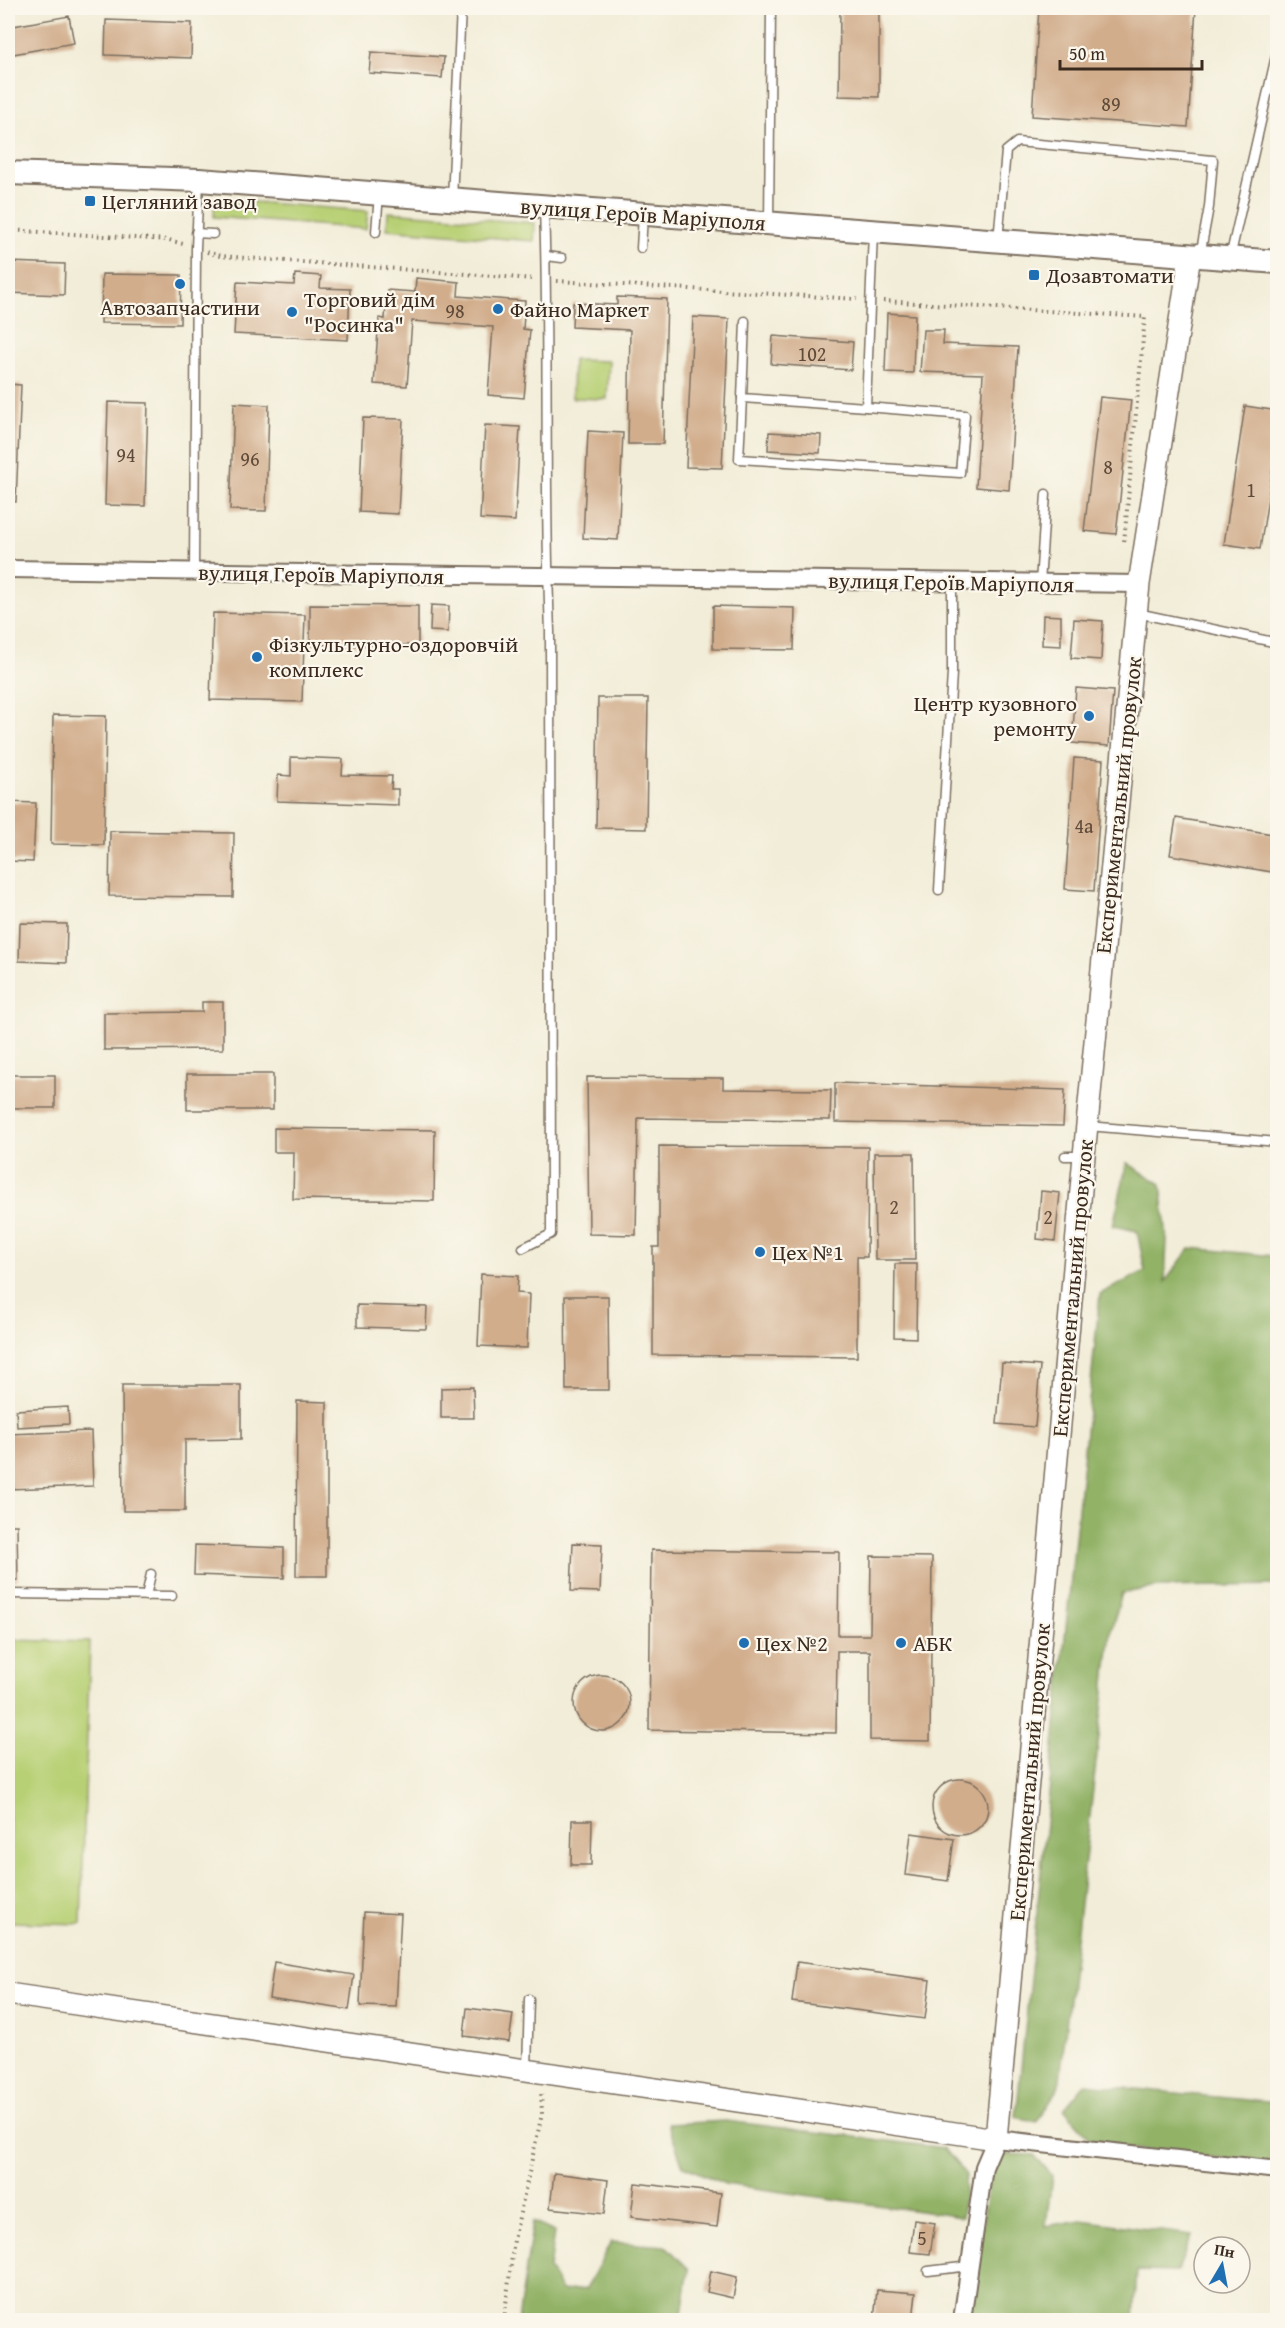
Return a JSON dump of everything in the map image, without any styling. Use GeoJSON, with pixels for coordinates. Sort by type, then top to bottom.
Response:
{"type":"FeatureCollection","features":[{"type":"Feature","properties":{"kind":"main road","name":"вулиця Героїв Маріуполя"},"geometry":{"type":"LineString","coordinates":[[8,173],[199,180],[1278,262]]}},
{"type":"Feature","properties":{"kind":"street","name":"Експериментальний провулок"},"geometry":{"type":"LineString","coordinates":[[962,2320],[984,2167],[996,2139],[1075,1156],[1087,1126],[1139,584],[1190,256]]}},
{"type":"Feature","properties":{"kind":"street","name":"вулиця Героїв Маріуполя"},"geometry":{"type":"LineString","coordinates":[[8,569],[547,578],[1139,584]]}},
{"type":"Feature","properties":{"kind":"street"},"geometry":{"type":"LineString","coordinates":[[8,1994],[996,2139],[1278,2170]]}},
{"type":"Feature","properties":{"kind":"lane"},"geometry":{"type":"LineString","coordinates":[[452,199],[461,8]]}},
{"type":"Feature","properties":{"kind":"lane"},"geometry":{"type":"LineString","coordinates":[[770,224],[771,8]]}},
{"type":"Feature","properties":{"kind":"lane"},"geometry":{"type":"LineString","coordinates":[[1230,259],[1278,48]]}},
{"type":"Feature","properties":{"kind":"lane"},"geometry":{"type":"LineString","coordinates":[[998,241],[1006,151],[1017,142],[1213,160],[1209,207],[1202,245],[1190,256]]}},
{"type":"Feature","properties":{"kind":"lane"},"geometry":{"type":"LineString","coordinates":[[194,573],[196,233],[199,180]]}},
{"type":"Feature","properties":{"kind":"lane"},"geometry":{"type":"LineString","coordinates":[[376,232],[379,194]]}},
{"type":"Feature","properties":{"kind":"lane"},"geometry":{"type":"LineString","coordinates":[[523,1248],[551,1234],[550,631],[547,578],[547,280],[544,206]]}},
{"type":"Feature","properties":{"kind":"lane"},"geometry":{"type":"LineString","coordinates":[[641,248],[644,214]]}},
{"type":"Feature","properties":{"kind":"lane"},"geometry":{"type":"LineString","coordinates":[[866,407],[873,231]]}},
{"type":"Feature","properties":{"kind":"lane"},"geometry":{"type":"LineString","coordinates":[[196,233],[213,234]]}},
{"type":"Feature","properties":{"kind":"lane"},"geometry":{"type":"LineString","coordinates":[[546,256],[562,258]]}},
{"type":"Feature","properties":{"kind":"lane"},"geometry":{"type":"LineString","coordinates":[[741,398],[965,415],[960,473],[739,459],[741,398],[745,321]]}},
{"type":"Feature","properties":{"kind":"lane"},"geometry":{"type":"LineString","coordinates":[[1040,583],[1046,494]]}},
{"type":"Feature","properties":{"kind":"lane"},"geometry":{"type":"LineString","coordinates":[[939,890],[952,673],[952,582]]}},
{"type":"Feature","properties":{"kind":"lane"},"geometry":{"type":"LineString","coordinates":[[1137,613],[1278,643]]}},
{"type":"Feature","properties":{"kind":"lane"},"geometry":{"type":"LineString","coordinates":[[1087,1126],[1278,1142]]}},
{"type":"Feature","properties":{"kind":"lane"},"geometry":{"type":"LineString","coordinates":[[146,1596],[151,1574]]}},
{"type":"Feature","properties":{"kind":"lane"},"geometry":{"type":"LineString","coordinates":[[8,1594],[172,1596]]}},
{"type":"Feature","properties":{"kind":"lane"},"geometry":{"type":"LineString","coordinates":[[530,1999],[534,2072]]}},
{"type":"Feature","properties":{"kind":"lane"},"geometry":{"type":"LineString","coordinates":[[928,2271],[970,2266]]}},
{"type":"Feature","properties":{"kind":"path"},"geometry":{"type":"LineString","coordinates":[[8,230],[169,240],[220,256],[547,280],[1145,318],[1123,549]]}},
{"type":"Feature","properties":{"kind":"path"},"geometry":{"type":"LineString","coordinates":[[504,2320],[514,2240],[542,2114],[534,2072]]}},
{"type":"Feature","properties":{"kind":"green space"},"geometry":{"type":"Polygon","coordinates":[[[215,199],[368,211],[366,229],[214,217],[215,199]]]}},
{"type":"Feature","properties":{"kind":"green space"},"geometry":{"type":"Polygon","coordinates":[[[388,212],[535,223],[534,241],[387,229],[388,212]]]}},
{"type":"Feature","properties":{"kind":"green space"},"geometry":{"type":"Polygon","coordinates":[[[573,360],[609,361],[607,399],[572,398],[573,360]]]}},
{"type":"Feature","properties":{"kind":"green space"},"geometry":{"type":"Polygon","coordinates":[[[1127,1163],[1161,1184],[1167,1239],[1165,1282],[1190,1248],[1274,1256],[1277,1261],[1277,1585],[1159,1587],[1122,1593],[1111,1631],[1059,2088],[1037,2122],[1016,2117],[1100,1294],[1145,1271],[1137,1231],[1113,1226],[1127,1163]]]}},
{"type":"Feature","properties":{"kind":"green space"},"geometry":{"type":"Polygon","coordinates":[[[8,1640],[90,1642],[81,1924],[8,1922],[8,1640]]]}},
{"type":"Feature","properties":{"kind":"green space"},"geometry":{"type":"Polygon","coordinates":[[[1085,2084],[1277,2103],[1277,2164],[1096,2145],[1064,2109],[1085,2084]]]}},
{"type":"Feature","properties":{"kind":"green space"},"geometry":{"type":"Polygon","coordinates":[[[726,2121],[944,2148],[966,2175],[962,2217],[725,2184],[683,2166],[668,2124],[726,2121]]]}},
{"type":"Feature","properties":{"kind":"green space"},"geometry":{"type":"Polygon","coordinates":[[[1005,2154],[1034,2155],[1052,2175],[1046,2226],[1081,2220],[1192,2235],[1177,2272],[1137,2271],[1134,2320],[968,2320],[990,2175],[1005,2154]]]}},
{"type":"Feature","properties":{"kind":"green space"},"geometry":{"type":"Polygon","coordinates":[[[533,2222],[554,2232],[549,2269],[562,2291],[586,2289],[611,2242],[666,2246],[689,2269],[681,2320],[518,2320],[533,2222]]]}},
{"type":"Feature","properties":{"kind":"building"},"geometry":{"type":"Polygon","coordinates":[[[840,8],[879,8],[879,97],[839,96],[840,8]]]}},
{"type":"Feature","properties":{"kind":"building"},"geometry":{"type":"Polygon","coordinates":[[[1039,8],[1196,8],[1188,127],[1032,116],[1039,8]]]}},
{"type":"Feature","properties":{"kind":"building"},"geometry":{"type":"Polygon","coordinates":[[[69,16],[74,43],[8,55],[8,27],[69,16]]]}},
{"type":"Feature","properties":{"kind":"building"},"geometry":{"type":"Polygon","coordinates":[[[106,20],[192,23],[191,58],[105,55],[106,20]]]}},
{"type":"Feature","properties":{"kind":"building"},"geometry":{"type":"Polygon","coordinates":[[[371,52],[444,57],[442,78],[369,73],[371,52]]]}},
{"type":"Feature","properties":{"kind":"building"},"geometry":{"type":"Polygon","coordinates":[[[8,262],[65,264],[64,295],[8,293],[8,262]]]}},
{"type":"Feature","properties":{"kind":"building"},"geometry":{"type":"Polygon","coordinates":[[[102,274],[181,275],[180,324],[101,323],[102,274]]]}},
{"type":"Feature","properties":{"kind":"building","name":"Торговий дім \"Росинка\""},"geometry":{"type":"Polygon","coordinates":[[[295,274],[321,276],[320,288],[350,289],[348,340],[234,334],[237,282],[294,285],[295,274]]]}},
{"type":"Feature","properties":{"kind":"building"},"geometry":{"type":"Polygon","coordinates":[[[416,278],[459,282],[458,296],[525,301],[523,329],[530,330],[524,398],[488,395],[493,327],[412,321],[407,386],[374,384],[379,318],[385,319],[387,290],[415,292],[416,278]]]}},
{"type":"Feature","properties":{"kind":"building"},"geometry":{"type":"Polygon","coordinates":[[[617,297],[667,299],[663,444],[628,444],[630,330],[572,327],[573,303],[617,305],[617,297]]]}},
{"type":"Feature","properties":{"kind":"building"},"geometry":{"type":"Polygon","coordinates":[[[887,313],[915,315],[913,373],[885,372],[887,313]]]}},
{"type":"Feature","properties":{"kind":"building"},"geometry":{"type":"Polygon","coordinates":[[[693,317],[729,319],[722,468],[686,467],[693,317]]]}},
{"type":"Feature","properties":{"kind":"building"},"geometry":{"type":"Polygon","coordinates":[[[923,330],[944,330],[943,344],[1018,347],[1009,490],[976,487],[983,374],[920,372],[923,330]]]}},
{"type":"Feature","properties":{"kind":"building"},"geometry":{"type":"Polygon","coordinates":[[[773,336],[853,342],[851,370],[771,364],[773,336]]]}},
{"type":"Feature","properties":{"kind":"building"},"geometry":{"type":"Polygon","coordinates":[[[8,384],[21,385],[16,502],[8,501],[8,384]]]}},
{"type":"Feature","properties":{"kind":"building"},"geometry":{"type":"Polygon","coordinates":[[[1100,397],[1131,400],[1116,534],[1084,531],[1100,397]]]}},
{"type":"Feature","properties":{"kind":"building"},"geometry":{"type":"Polygon","coordinates":[[[108,402],[148,403],[145,506],[105,505],[108,402]]]}},
{"type":"Feature","properties":{"kind":"building"},"geometry":{"type":"Polygon","coordinates":[[[234,403],[269,405],[266,511],[230,510],[234,403]]]}},
{"type":"Feature","properties":{"kind":"building"},"geometry":{"type":"Polygon","coordinates":[[[1245,406],[1278,411],[1278,435],[1260,549],[1224,544],[1245,406]]]}},
{"type":"Feature","properties":{"kind":"building"},"geometry":{"type":"Polygon","coordinates":[[[363,418],[403,419],[398,514],[359,512],[363,418]]]}},
{"type":"Feature","properties":{"kind":"building"},"geometry":{"type":"Polygon","coordinates":[[[485,425],[520,427],[515,521],[480,519],[485,425]]]}},
{"type":"Feature","properties":{"kind":"building"},"geometry":{"type":"Polygon","coordinates":[[[588,431],[623,433],[618,540],[583,538],[588,431]]]}},
{"type":"Feature","properties":{"kind":"building"},"geometry":{"type":"Polygon","coordinates":[[[769,432],[821,435],[820,453],[768,450],[769,432]]]}},
{"type":"Feature","properties":{"kind":"building"},"geometry":{"type":"Polygon","coordinates":[[[310,605],[418,606],[418,645],[310,645],[310,605]]]}},
{"type":"Feature","properties":{"kind":"building"},"geometry":{"type":"Polygon","coordinates":[[[431,605],[449,606],[448,632],[430,631],[431,605]]]}},
{"type":"Feature","properties":{"kind":"building"},"geometry":{"type":"Polygon","coordinates":[[[713,606],[795,608],[794,650],[713,649],[713,606]]]}},
{"type":"Feature","properties":{"kind":"building","name":"Фізкультурно-оздоровчій комплекс"},"geometry":{"type":"Polygon","coordinates":[[[213,613],[305,615],[302,702],[210,700],[213,613]]]}},
{"type":"Feature","properties":{"kind":"building"},"geometry":{"type":"Polygon","coordinates":[[[1043,615],[1061,616],[1061,646],[1042,645],[1043,615]]]}},
{"type":"Feature","properties":{"kind":"building"},"geometry":{"type":"Polygon","coordinates":[[[1074,619],[1103,621],[1101,660],[1071,658],[1074,619]]]}},
{"type":"Feature","properties":{"kind":"building"},"geometry":{"type":"Polygon","coordinates":[[[1076,688],[1113,691],[1109,746],[1072,743],[1076,688]]]}},
{"type":"Feature","properties":{"kind":"building"},"geometry":{"type":"Polygon","coordinates":[[[598,698],[648,698],[646,829],[596,828],[598,698]]]}},
{"type":"Feature","properties":{"kind":"building"},"geometry":{"type":"Polygon","coordinates":[[[53,715],[106,716],[104,845],[51,844],[53,715]]]}},
{"type":"Feature","properties":{"kind":"building"},"geometry":{"type":"Polygon","coordinates":[[[291,757],[343,759],[342,775],[392,776],[391,789],[398,789],[398,805],[277,801],[278,775],[291,776],[291,757]]]}},
{"type":"Feature","properties":{"kind":"building"},"geometry":{"type":"Polygon","coordinates":[[[1074,758],[1103,760],[1094,891],[1065,889],[1074,758]]]}},
{"type":"Feature","properties":{"kind":"building"},"geometry":{"type":"Polygon","coordinates":[[[8,802],[36,803],[33,862],[8,861],[8,802]]]}},
{"type":"Feature","properties":{"kind":"building"},"geometry":{"type":"Polygon","coordinates":[[[1176,818],[1278,835],[1278,873],[1170,855],[1176,818]]]}},
{"type":"Feature","properties":{"kind":"building"},"geometry":{"type":"Polygon","coordinates":[[[110,831],[234,833],[233,897],[109,896],[110,831]]]}},
{"type":"Feature","properties":{"kind":"building"},"geometry":{"type":"Polygon","coordinates":[[[20,923],[67,924],[66,963],[19,961],[20,923]]]}},
{"type":"Feature","properties":{"kind":"building"},"geometry":{"type":"Polygon","coordinates":[[[202,1002],[223,1002],[223,1049],[104,1050],[104,1013],[202,1012],[202,1002]]]}},
{"type":"Feature","properties":{"kind":"building"},"geometry":{"type":"Polygon","coordinates":[[[187,1074],[273,1074],[273,1110],[187,1110],[187,1074]]]}},
{"type":"Feature","properties":{"kind":"building"},"geometry":{"type":"Polygon","coordinates":[[[8,1075],[55,1075],[55,1108],[8,1108],[8,1075]]]}},
{"type":"Feature","properties":{"kind":"building"},"geometry":{"type":"Polygon","coordinates":[[[587,1077],[723,1078],[723,1089],[831,1090],[830,1120],[638,1118],[636,1235],[589,1234],[587,1077]]]}},
{"type":"Feature","properties":{"kind":"building"},"geometry":{"type":"Polygon","coordinates":[[[835,1083],[1065,1090],[1063,1126],[835,1122],[835,1083]]]}},
{"type":"Feature","properties":{"kind":"building"},"geometry":{"type":"Polygon","coordinates":[[[274,1128],[435,1130],[434,1201],[293,1199],[294,1152],[274,1152],[274,1128]]]}},
{"type":"Feature","properties":{"kind":"building","name":"Цех №1"},"geometry":{"type":"Polygon","coordinates":[[[659,1146],[868,1147],[867,1257],[857,1257],[857,1357],[653,1355],[653,1247],[659,1247],[659,1146]]]}},
{"type":"Feature","properties":{"kind":"building"},"geometry":{"type":"Polygon","coordinates":[[[874,1153],[914,1153],[915,1260],[875,1260],[874,1153]]]}},
{"type":"Feature","properties":{"kind":"building"},"geometry":{"type":"Polygon","coordinates":[[[1041,1191],[1060,1193],[1055,1241],[1037,1239],[1041,1191]]]}},
{"type":"Feature","properties":{"kind":"building"},"geometry":{"type":"Polygon","coordinates":[[[895,1264],[917,1264],[916,1338],[894,1337],[895,1264]]]}},
{"type":"Feature","properties":{"kind":"building"},"geometry":{"type":"Polygon","coordinates":[[[481,1274],[518,1276],[517,1293],[529,1294],[527,1348],[478,1346],[481,1274]]]}},
{"type":"Feature","properties":{"kind":"building"},"geometry":{"type":"Polygon","coordinates":[[[565,1296],[608,1296],[609,1390],[566,1390],[565,1296]]]}},
{"type":"Feature","properties":{"kind":"building"},"geometry":{"type":"Polygon","coordinates":[[[357,1305],[427,1307],[426,1329],[357,1327],[357,1305]]]}},
{"type":"Feature","properties":{"kind":"building"},"geometry":{"type":"Polygon","coordinates":[[[1002,1363],[1040,1366],[1035,1427],[997,1424],[1002,1363]]]}},
{"type":"Feature","properties":{"kind":"building"},"geometry":{"type":"Polygon","coordinates":[[[122,1385],[241,1385],[241,1439],[185,1440],[185,1511],[123,1511],[122,1385]]]}},
{"type":"Feature","properties":{"kind":"building"},"geometry":{"type":"Polygon","coordinates":[[[473,1387],[474,1418],[441,1418],[441,1388],[473,1387]]]}},
{"type":"Feature","properties":{"kind":"building"},"geometry":{"type":"Polygon","coordinates":[[[297,1401],[327,1402],[327,1576],[296,1576],[297,1401]]]}},
{"type":"Feature","properties":{"kind":"building"},"geometry":{"type":"Polygon","coordinates":[[[68,1407],[69,1424],[17,1427],[16,1410],[68,1407]]]}},
{"type":"Feature","properties":{"kind":"building"},"geometry":{"type":"Polygon","coordinates":[[[91,1431],[93,1486],[8,1489],[8,1434],[91,1431]]]}},
{"type":"Feature","properties":{"kind":"building"},"geometry":{"type":"Polygon","coordinates":[[[8,1525],[17,1525],[18,1580],[8,1580],[8,1525]]]}},
{"type":"Feature","properties":{"kind":"building"},"geometry":{"type":"Polygon","coordinates":[[[573,1543],[602,1544],[600,1592],[571,1591],[573,1543]]]}},
{"type":"Feature","properties":{"kind":"building"},"geometry":{"type":"Polygon","coordinates":[[[195,1545],[284,1548],[284,1578],[194,1575],[195,1545]]]}},
{"type":"Feature","properties":{"kind":"building","name":"Цех №2"},"geometry":{"type":"Polygon","coordinates":[[[651,1550],[839,1552],[838,1635],[870,1635],[871,1556],[932,1557],[930,1741],[870,1740],[870,1651],[837,1651],[836,1733],[649,1730],[651,1550]]]}},
{"type":"Feature","properties":{"kind":"building"},"geometry":{"type":"Polygon","coordinates":[[[602,1675],[613,1677],[622,1683],[628,1692],[630,1703],[628,1714],[622,1723],[613,1729],[602,1731],[591,1729],[582,1723],[576,1714],[574,1703],[576,1692],[582,1683],[591,1677],[602,1675]]]}},
{"type":"Feature","properties":{"kind":"building"},"geometry":{"type":"Polygon","coordinates":[[[960,1779],[971,1781],[980,1787],[986,1796],[988,1807],[986,1818],[980,1827],[971,1833],[960,1835],[949,1833],[940,1827],[934,1818],[932,1807],[934,1796],[940,1787],[949,1781],[960,1779]]]}},
{"type":"Feature","properties":{"kind":"building"},"geometry":{"type":"Polygon","coordinates":[[[572,1820],[592,1820],[591,1865],[571,1865],[572,1820]]]}},
{"type":"Feature","properties":{"kind":"building"},"geometry":{"type":"Polygon","coordinates":[[[911,1833],[954,1839],[948,1881],[906,1875],[911,1833]]]}},
{"type":"Feature","properties":{"kind":"building"},"geometry":{"type":"Polygon","coordinates":[[[364,1912],[401,1914],[396,2007],[360,2006],[364,1912]]]}},
{"type":"Feature","properties":{"kind":"building"},"geometry":{"type":"Polygon","coordinates":[[[274,1962],[354,1975],[349,2010],[269,1998],[274,1962]]]}},
{"type":"Feature","properties":{"kind":"building"},"geometry":{"type":"Polygon","coordinates":[[[797,1962],[930,1980],[925,2019],[792,2002],[797,1962]]]}},
{"type":"Feature","properties":{"kind":"building"},"geometry":{"type":"Polygon","coordinates":[[[467,2008],[513,2014],[509,2042],[464,2036],[467,2008]]]}},
{"type":"Feature","properties":{"kind":"building"},"geometry":{"type":"Polygon","coordinates":[[[554,2173],[608,2180],[604,2214],[550,2208],[554,2173]]]}},
{"type":"Feature","properties":{"kind":"building"},"geometry":{"type":"Polygon","coordinates":[[[635,2183],[721,2193],[717,2227],[631,2217],[635,2183]]]}},
{"type":"Feature","properties":{"kind":"building"},"geometry":{"type":"Polygon","coordinates":[[[914,2220],[935,2223],[930,2254],[910,2252],[914,2220]]]}},
{"type":"Feature","properties":{"kind":"building"},"geometry":{"type":"Polygon","coordinates":[[[711,2271],[737,2277],[733,2298],[707,2292],[711,2271]]]}},
{"type":"Feature","properties":{"kind":"building"},"geometry":{"type":"Polygon","coordinates":[[[877,2290],[916,2293],[913,2320],[874,2320],[877,2290]]]}},
{"type":"Feature","properties":{"kind":"place","name":"Цегляний завод"},"geometry":{"type":"Point","coordinates":[90,201]}},
{"type":"Feature","properties":{"kind":"place","name":"Дозавтомати"},"geometry":{"type":"Point","coordinates":[1034,275]}},
{"type":"Feature","properties":{"kind":"place","name":"Автозапчастини"},"geometry":{"type":"Point","coordinates":[180,284]}},
{"type":"Feature","properties":{"kind":"place","name":"Файно Маркет"},"geometry":{"type":"Point","coordinates":[498,309]}},
{"type":"Feature","properties":{"kind":"place","name":"Торговий дім \"Росинка\""},"geometry":{"type":"Point","coordinates":[292,312]}},
{"type":"Feature","properties":{"kind":"place","name":"Фізкультурно-оздоровчій комплекс"},"geometry":{"type":"Point","coordinates":[257,657]}},
{"type":"Feature","properties":{"kind":"place","name":"Центр кузовного ремонту"},"geometry":{"type":"Point","coordinates":[1089,716]}},
{"type":"Feature","properties":{"kind":"place","name":"Цех №1"},"geometry":{"type":"Point","coordinates":[760,1252]}},
{"type":"Feature","properties":{"kind":"place","name":"Цех №2"},"geometry":{"type":"Point","coordinates":[744,1643]}},
{"type":"Feature","properties":{"kind":"place","name":"АБК"},"geometry":{"type":"Point","coordinates":[901,1643]}}]}
